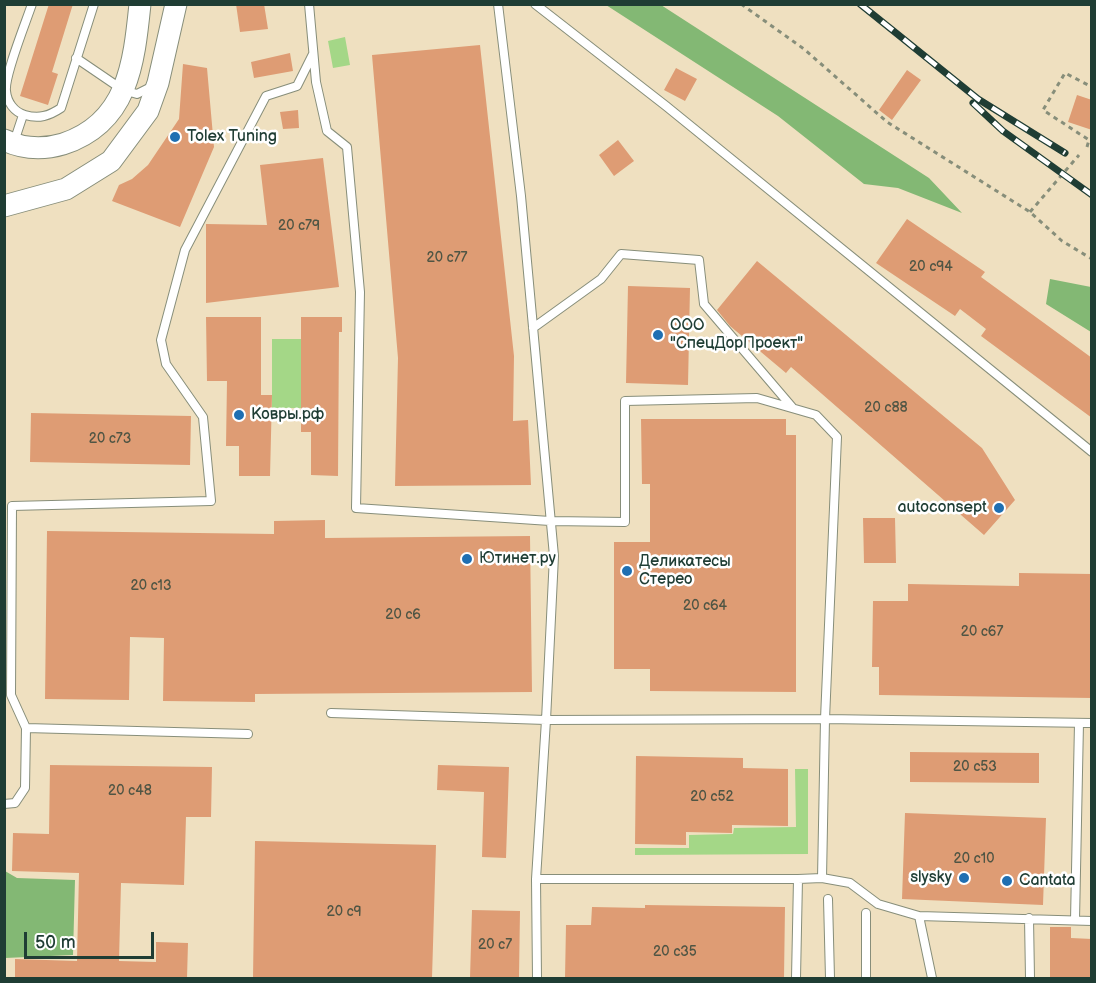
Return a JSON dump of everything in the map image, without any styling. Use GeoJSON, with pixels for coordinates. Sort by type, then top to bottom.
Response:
{"type":"FeatureCollection","features":[{"type":"Feature","properties":{"kind":"main road"},"geometry":{"type":"LineString","coordinates":[[9,143],[51,147],[79,138],[102,123],[115,106],[123,90],[135,51],[140,4]]}},
{"type":"Feature","properties":{"kind":"main road"},"geometry":{"type":"LineString","coordinates":[[4,206],[66,189],[111,161],[133,135],[148,111],[158,83],[176,4]]}},
{"type":"Feature","properties":{"kind":"lane"},"geometry":{"type":"LineString","coordinates":[[32,4],[5,88],[13,108],[23,115],[50,115],[61,108],[94,4]]}},
{"type":"Feature","properties":{"kind":"lane"},"geometry":{"type":"LineString","coordinates":[[309,4],[313,53],[327,131],[347,147],[360,292],[356,508],[550,521],[625,522],[624,401],[757,398],[816,415],[837,437],[825,719],[822,878]]}},
{"type":"Feature","properties":{"kind":"lane"},"geometry":{"type":"LineString","coordinates":[[498,4],[521,196],[554,556],[536,879],[537,978]]}},
{"type":"Feature","properties":{"kind":"lane"},"geometry":{"type":"LineString","coordinates":[[535,4],[666,106],[1092,452]]}},
{"type":"Feature","properties":{"kind":"lane"},"geometry":{"type":"LineString","coordinates":[[4,804],[15,803],[25,788],[26,728],[11,695],[12,506],[211,501],[203,417],[166,364],[161,340],[185,250],[266,96],[297,86],[313,53]]}},
{"type":"Feature","properties":{"kind":"lane"},"geometry":{"type":"LineString","coordinates":[[76,58],[123,90],[137,94],[158,83]]}},
{"type":"Feature","properties":{"kind":"lane"},"geometry":{"type":"LineString","coordinates":[[9,143],[23,115]]}},
{"type":"Feature","properties":{"kind":"lane"},"geometry":{"type":"LineString","coordinates":[[533,328],[602,279],[621,254],[699,260],[704,304],[793,408]]}},
{"type":"Feature","properties":{"kind":"lane"},"geometry":{"type":"LineString","coordinates":[[331,714],[546,720],[825,719],[1092,723]]}},
{"type":"Feature","properties":{"kind":"lane"},"geometry":{"type":"LineString","coordinates":[[1075,920],[1079,723]]}},
{"type":"Feature","properties":{"kind":"lane"},"geometry":{"type":"LineString","coordinates":[[26,728],[248,734]]}},
{"type":"Feature","properties":{"kind":"lane"},"geometry":{"type":"LineString","coordinates":[[536,879],[822,878],[850,883],[878,904],[919,916],[1092,921]]}},
{"type":"Feature","properties":{"kind":"lane"},"geometry":{"type":"LineString","coordinates":[[796,978],[798,879]]}},
{"type":"Feature","properties":{"kind":"lane"},"geometry":{"type":"LineString","coordinates":[[828,899],[830,978]]}},
{"type":"Feature","properties":{"kind":"lane"},"geometry":{"type":"LineString","coordinates":[[866,913],[866,978]]}},
{"type":"Feature","properties":{"kind":"lane"},"geometry":{"type":"LineString","coordinates":[[919,916],[932,978]]}},
{"type":"Feature","properties":{"kind":"lane"},"geometry":{"type":"LineString","coordinates":[[1029,918],[1030,978]]}},
{"type":"Feature","properties":{"kind":"path"},"geometry":{"type":"LineString","coordinates":[[741,4],[804,49],[887,122],[1030,212],[1062,241],[1092,260]]}},
{"type":"Feature","properties":{"kind":"path"},"geometry":{"type":"LineString","coordinates":[[1087,147],[1089,140],[1043,110],[1065,73],[1092,87]]}},
{"type":"Feature","properties":{"kind":"path"},"geometry":{"type":"LineString","coordinates":[[1030,212],[1079,155]]}},
{"type":"Feature","properties":{"kind":"green space"},"geometry":{"type":"Polygon","coordinates":[[[606,5],[661,5],[929,178],[962,213],[898,188],[864,184],[778,116],[606,5]]]}},
{"type":"Feature","properties":{"kind":"green space"},"geometry":{"type":"Polygon","coordinates":[[[345,37],[350,65],[333,68],[328,41],[345,37]]]}},
{"type":"Feature","properties":{"kind":"green space"},"geometry":{"type":"Polygon","coordinates":[[[1050,279],[1091,287],[1091,332],[1046,304],[1050,279]]]}},
{"type":"Feature","properties":{"kind":"green space"},"geometry":{"type":"Polygon","coordinates":[[[272,339],[301,339],[301,408],[272,408],[272,339]]]}},
{"type":"Feature","properties":{"kind":"green space"},"geometry":{"type":"Polygon","coordinates":[[[795,769],[808,769],[808,854],[635,855],[635,848],[689,848],[689,835],[733,834],[734,828],[796,827],[795,769]]]}},
{"type":"Feature","properties":{"kind":"green space"},"geometry":{"type":"Polygon","coordinates":[[[5,871],[17,878],[75,880],[73,955],[5,958],[5,871]]]}},
{"type":"Feature","properties":{"kind":"building"},"geometry":{"type":"Polygon","coordinates":[[[49,4],[73,4],[52,72],[58,74],[48,105],[20,96],[49,4]]]}},
{"type":"Feature","properties":{"kind":"building"},"geometry":{"type":"Polygon","coordinates":[[[236,4],[264,4],[268,29],[240,32],[236,4]]]}},
{"type":"Feature","properties":{"kind":"building"},"geometry":{"type":"Polygon","coordinates":[[[480,45],[514,356],[513,421],[528,420],[531,485],[395,486],[398,358],[372,55],[480,45]]]}},
{"type":"Feature","properties":{"kind":"building"},"geometry":{"type":"Polygon","coordinates":[[[290,53],[293,71],[254,78],[251,62],[290,53]]]}},
{"type":"Feature","properties":{"kind":"building"},"geometry":{"type":"Polygon","coordinates":[[[183,64],[207,68],[214,147],[180,227],[112,201],[119,185],[132,179],[148,165],[179,119],[183,64]]]}},
{"type":"Feature","properties":{"kind":"building"},"geometry":{"type":"Polygon","coordinates":[[[676,68],[697,79],[685,101],[664,90],[676,68]]]}},
{"type":"Feature","properties":{"kind":"building"},"geometry":{"type":"Polygon","coordinates":[[[907,70],[921,80],[892,120],[879,110],[907,70]]]}},
{"type":"Feature","properties":{"kind":"building"},"geometry":{"type":"Polygon","coordinates":[[[1077,95],[1092,100],[1092,130],[1068,122],[1077,95]]]}},
{"type":"Feature","properties":{"kind":"building"},"geometry":{"type":"Polygon","coordinates":[[[298,110],[299,128],[283,129],[280,112],[298,110]]]}},
{"type":"Feature","properties":{"kind":"building"},"geometry":{"type":"Polygon","coordinates":[[[618,140],[634,161],[614,176],[599,155],[618,140]]]}},
{"type":"Feature","properties":{"kind":"building"},"geometry":{"type":"Polygon","coordinates":[[[323,158],[339,287],[206,303],[206,224],[267,225],[260,165],[323,158]]]}},
{"type":"Feature","properties":{"kind":"building"},"geometry":{"type":"Polygon","coordinates":[[[907,219],[985,272],[981,277],[1092,358],[1092,418],[981,336],[986,329],[960,309],[955,316],[876,263],[907,219]]]}},
{"type":"Feature","properties":{"kind":"building"},"geometry":{"type":"Polygon","coordinates":[[[757,261],[982,448],[1015,500],[984,535],[791,367],[786,373],[730,326],[717,310],[757,261]]]}},
{"type":"Feature","properties":{"kind":"building","name":"ООО \"СпецДорПроект\""},"geometry":{"type":"Polygon","coordinates":[[[628,286],[690,288],[688,385],[626,383],[628,286]]]}},
{"type":"Feature","properties":{"kind":"building"},"geometry":{"type":"Polygon","coordinates":[[[206,317],[261,317],[261,395],[272,395],[270,476],[239,476],[239,446],[226,446],[227,381],[207,381],[206,317]]]}},
{"type":"Feature","properties":{"kind":"building"},"geometry":{"type":"Polygon","coordinates":[[[301,317],[342,317],[342,332],[339,332],[338,476],[311,475],[311,432],[301,432],[301,317]]]}},
{"type":"Feature","properties":{"kind":"building"},"geometry":{"type":"Polygon","coordinates":[[[31,413],[191,416],[190,465],[30,462],[31,413]]]}},
{"type":"Feature","properties":{"kind":"building"},"geometry":{"type":"Polygon","coordinates":[[[641,419],[786,419],[786,435],[796,435],[796,692],[650,691],[650,669],[614,669],[614,542],[650,542],[650,484],[642,484],[641,419]]]}},
{"type":"Feature","properties":{"kind":"building"},"geometry":{"type":"Polygon","coordinates":[[[863,518],[895,518],[896,563],[864,563],[863,518]]]}},
{"type":"Feature","properties":{"kind":"building"},"geometry":{"type":"Polygon","coordinates":[[[325,520],[325,538],[530,536],[532,692],[255,694],[255,702],[163,701],[164,638],[130,637],[129,700],[45,699],[47,531],[274,534],[274,521],[325,520]]]}},
{"type":"Feature","properties":{"kind":"building"},"geometry":{"type":"Polygon","coordinates":[[[1019,573],[1092,574],[1092,698],[879,695],[879,667],[872,667],[873,601],[908,601],[908,584],[1019,586],[1019,573]]]}},
{"type":"Feature","properties":{"kind":"building"},"geometry":{"type":"Polygon","coordinates":[[[910,752],[1039,753],[1039,783],[910,782],[910,752]]]}},
{"type":"Feature","properties":{"kind":"building"},"geometry":{"type":"Polygon","coordinates":[[[636,756],[743,758],[743,768],[788,769],[788,826],[732,825],[732,833],[686,832],[686,845],[635,844],[636,756]]]}},
{"type":"Feature","properties":{"kind":"building"},"geometry":{"type":"Polygon","coordinates":[[[50,765],[212,767],[211,817],[186,817],[184,885],[121,883],[119,961],[156,962],[156,942],[188,943],[187,978],[15,978],[15,959],[77,961],[79,873],[12,871],[13,833],[49,834],[50,765]]]}},
{"type":"Feature","properties":{"kind":"building"},"geometry":{"type":"Polygon","coordinates":[[[438,765],[509,767],[506,858],[482,857],[484,792],[437,790],[438,765]]]}},
{"type":"Feature","properties":{"kind":"building"},"geometry":{"type":"Polygon","coordinates":[[[905,813],[1046,818],[1043,905],[902,899],[905,813]]]}},
{"type":"Feature","properties":{"kind":"building"},"geometry":{"type":"Polygon","coordinates":[[[255,841],[436,845],[432,978],[253,978],[255,841]]]}},
{"type":"Feature","properties":{"kind":"building"},"geometry":{"type":"Polygon","coordinates":[[[645,905],[785,907],[784,978],[565,978],[566,925],[591,925],[592,907],[645,908],[645,905]]]}},
{"type":"Feature","properties":{"kind":"building"},"geometry":{"type":"Polygon","coordinates":[[[472,910],[520,911],[519,978],[470,978],[472,910]]]}},
{"type":"Feature","properties":{"kind":"building"},"geometry":{"type":"Polygon","coordinates":[[[1050,927],[1071,927],[1071,938],[1092,939],[1092,978],[1050,978],[1050,927]]]}},
{"type":"Feature","properties":{"kind":"railway"},"geometry":{"type":"LineString","coordinates":[[860,4],[978,99],[1065,153]]}},
{"type":"Feature","properties":{"kind":"railway"},"geometry":{"type":"LineString","coordinates":[[973,103],[1003,131],[1092,195]]}},
{"type":"Feature","properties":{"kind":"place","name":"Tolex Tuning"},"geometry":{"type":"Point","coordinates":[175,137]}},
{"type":"Feature","properties":{"kind":"place","name":"ООО \"СпецДорПроект\""},"geometry":{"type":"Point","coordinates":[658,335]}},
{"type":"Feature","properties":{"kind":"place","name":"Ковры.рф"},"geometry":{"type":"Point","coordinates":[239,415]}},
{"type":"Feature","properties":{"kind":"place","name":"autoconsept"},"geometry":{"type":"Point","coordinates":[999,508]}},
{"type":"Feature","properties":{"kind":"place","name":"Ютинет.ру"},"geometry":{"type":"Point","coordinates":[467,559]}},
{"type":"Feature","properties":{"kind":"place","name":"Деликатесы Стерео"},"geometry":{"type":"Point","coordinates":[627,571]}},
{"type":"Feature","properties":{"kind":"place","name":"slysky"},"geometry":{"type":"Point","coordinates":[964,878]}},
{"type":"Feature","properties":{"kind":"place","name":"Cantata"},"geometry":{"type":"Point","coordinates":[1007,881]}}]}
